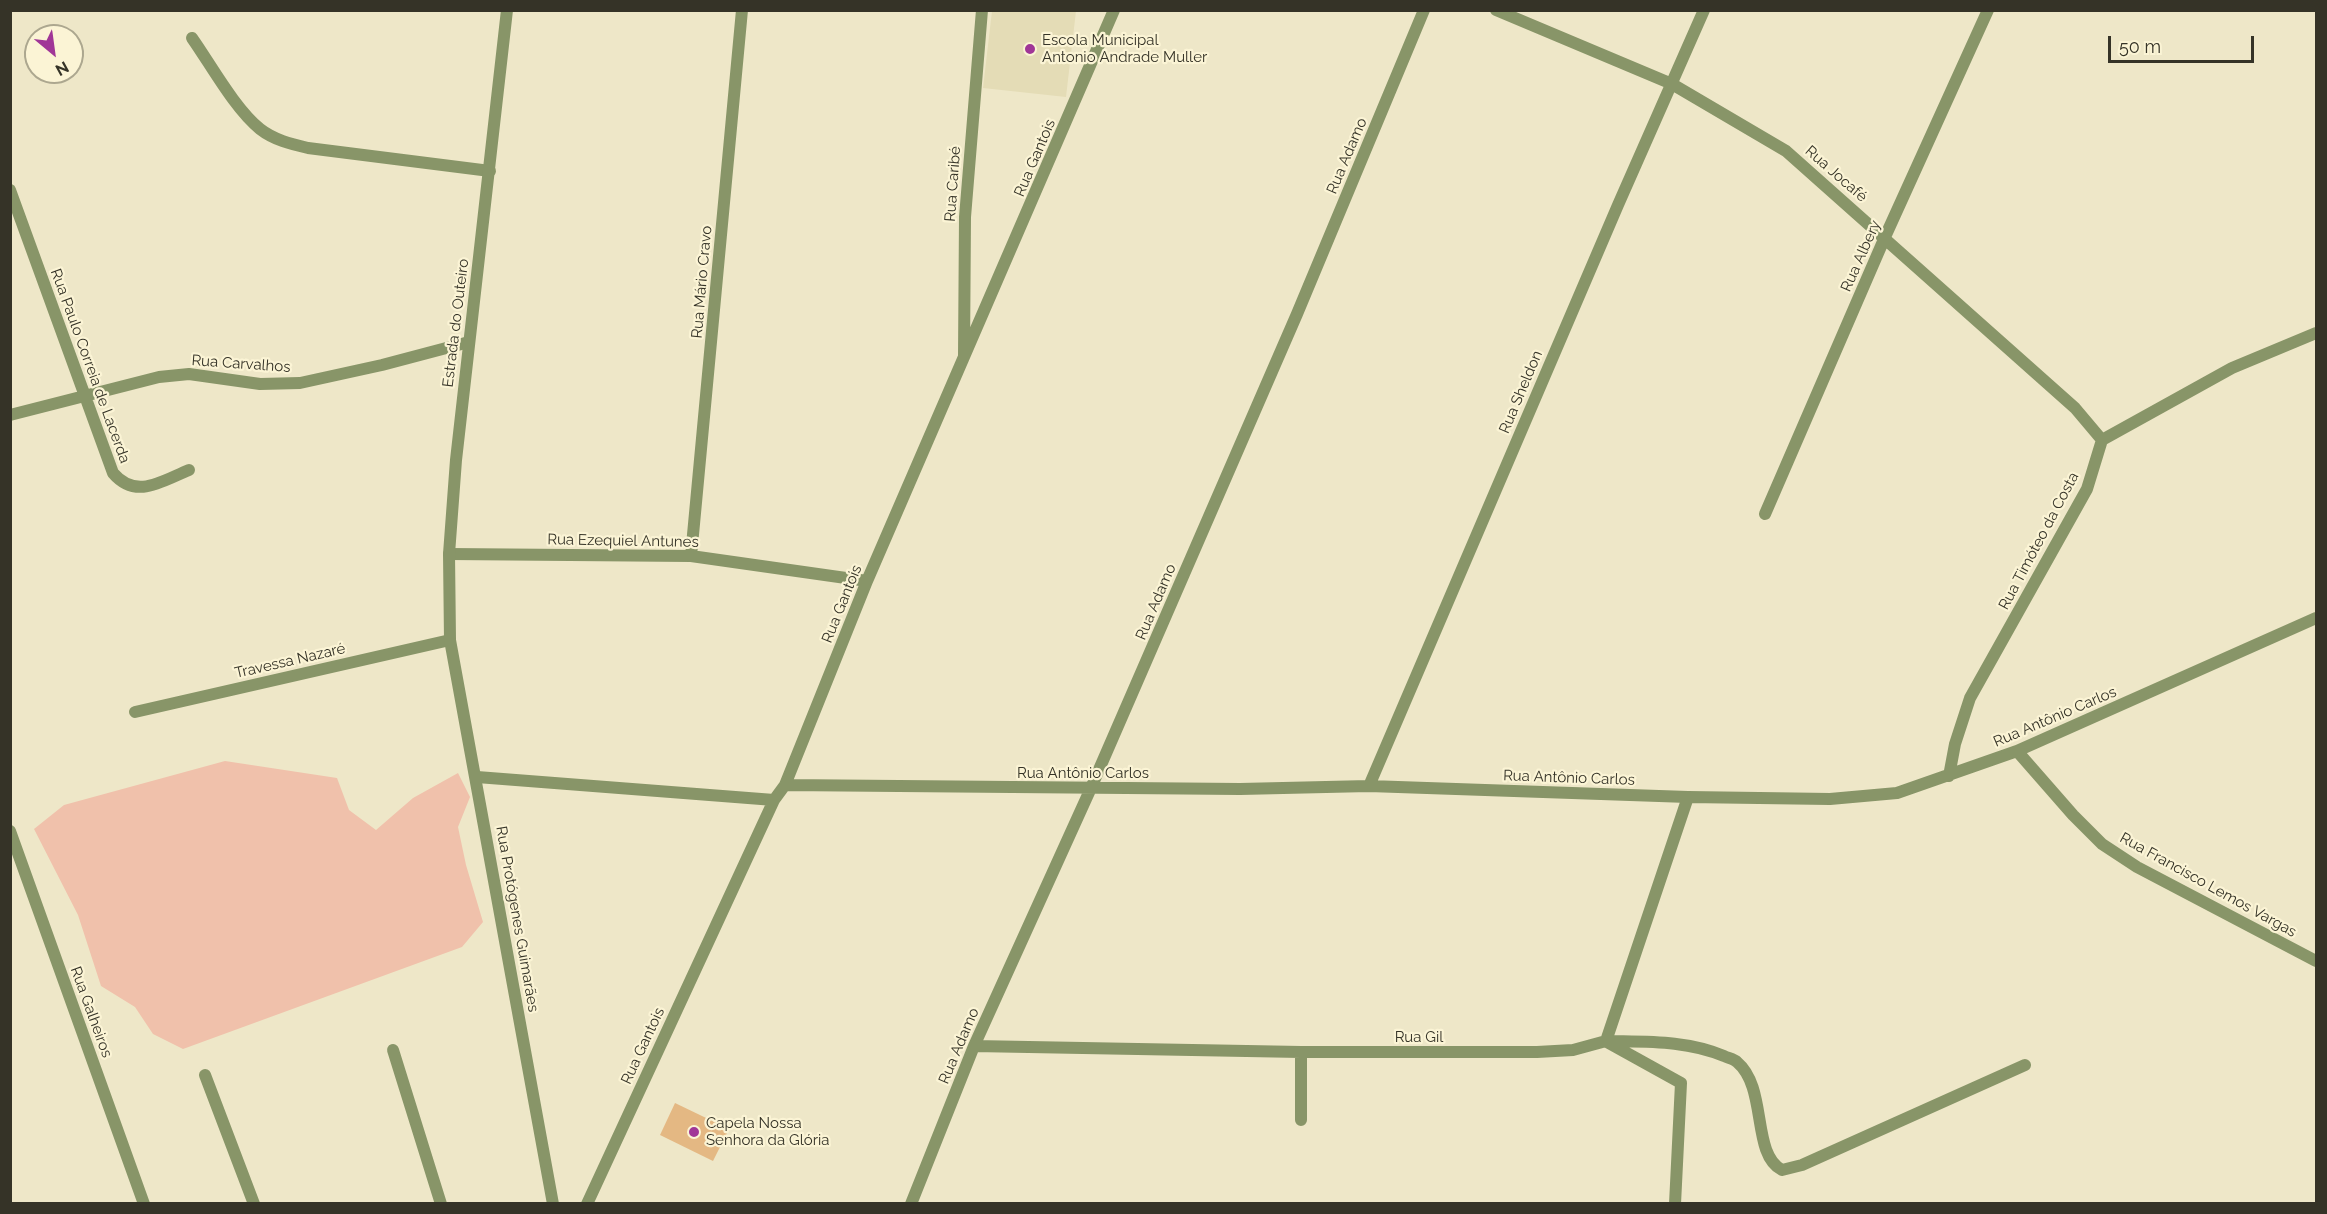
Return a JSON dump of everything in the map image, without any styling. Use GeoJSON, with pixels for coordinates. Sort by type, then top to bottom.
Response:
{"type":"FeatureCollection","features":[{"type":"Feature","properties":{"kind":"street","name":"Estrada do Outeiro"},"geometry":{"type":"LineString","coordinates":[[450,640],[449,554],[456,460],[507,10]]}},
{"type":"Feature","properties":{"kind":"street","name":"Rua Mário Cravo"},"geometry":{"type":"LineString","coordinates":[[691,556],[742,10]]}},
{"type":"Feature","properties":{"kind":"street","name":"Rua Caribé"},"geometry":{"type":"LineString","coordinates":[[964,360],[965,217],[982,10]]}},
{"type":"Feature","properties":{"kind":"street","name":"Rua Gantois"},"geometry":{"type":"LineString","coordinates":[[586,1203],[774,800],[785,785],[867,581],[1114,10]]}},
{"type":"Feature","properties":{"kind":"street","name":"Rua Adamo"},"geometry":{"type":"LineString","coordinates":[[911,1203],[974,1046],[1091,788],[1302,303],[1424,10]]}},
{"type":"Feature","properties":{"kind":"street","name":"Rua Jocafé"},"geometry":{"type":"LineString","coordinates":[[1496,10],[1672,84],[1786,151],[2075,408],[2102,440]]}},
{"type":"Feature","properties":{"kind":"street","name":"Rua Sheldon"},"geometry":{"type":"LineString","coordinates":[[1369,786],[1704,10]]}},
{"type":"Feature","properties":{"kind":"street","name":"Rua Albery"},"geometry":{"type":"LineString","coordinates":[[1765,514],[1885,237],[1988,10]]}},
{"type":"Feature","properties":{"kind":"street"},"geometry":{"type":"LineString","coordinates":[[192,38],[238,104],[260,129],[284,143],[490,171]]}},
{"type":"Feature","properties":{"kind":"street","name":"Rua Paulo Correia de Lacerda"},"geometry":{"type":"LineString","coordinates":[[10,190],[83,396],[113,473],[121,483],[133,488],[147,487],[189,470]]}},
{"type":"Feature","properties":{"kind":"street"},"geometry":{"type":"LineString","coordinates":[[2102,440],[2232,368],[2316,333]]}},
{"type":"Feature","properties":{"kind":"street","name":"Rua Carvalhos"},"geometry":{"type":"LineString","coordinates":[[10,415],[159,377],[189,374],[260,384],[300,383],[382,365],[469,342]]}},
{"type":"Feature","properties":{"kind":"street","name":"Rua Timóteo da Costa"},"geometry":{"type":"LineString","coordinates":[[1949,776],[1955,744],[1970,698],[2087,489],[2102,440]]}},
{"type":"Feature","properties":{"kind":"street","name":"Rua Ezequiel Antunes"},"geometry":{"type":"LineString","coordinates":[[449,554],[691,556],[867,581]]}},
{"type":"Feature","properties":{"kind":"street","name":"Rua Antônio Carlos"},"geometry":{"type":"LineString","coordinates":[[785,785],[1239,789],[1369,786],[1688,797],[1830,799],[1897,793],[2017,751],[2316,618]]}},
{"type":"Feature","properties":{"kind":"street","name":"Travessa Nazaré"},"geometry":{"type":"LineString","coordinates":[[135,712],[450,640]]}},
{"type":"Feature","properties":{"kind":"street","name":"Rua Protógenes Guimarães"},"geometry":{"type":"LineString","coordinates":[[450,640],[554,1203]]}},
{"type":"Feature","properties":{"kind":"street","name":"Rua Francisco Lemos Vargas"},"geometry":{"type":"LineString","coordinates":[[2017,751],[2073,815],[2102,844],[2138,867],[2316,961]]}},
{"type":"Feature","properties":{"kind":"street"},"geometry":{"type":"LineString","coordinates":[[477,777],[774,800]]}},
{"type":"Feature","properties":{"kind":"street"},"geometry":{"type":"LineString","coordinates":[[1675,1203],[1681,1083],[1606,1041],[1688,797]]}},
{"type":"Feature","properties":{"kind":"street","name":"Rua Galheiros"},"geometry":{"type":"LineString","coordinates":[[10,831],[144,1203]]}},
{"type":"Feature","properties":{"kind":"street","name":"Rua Gil"},"geometry":{"type":"LineString","coordinates":[[974,1046],[1301,1052],[1537,1052],[1573,1050],[1606,1041],[1679,1043],[1708,1049],[1737,1062],[1749,1078],[1753,1088],[1759,1107],[1766,1149],[1771,1161],[1782,1170],[1802,1166],[2025,1065]]}},
{"type":"Feature","properties":{"kind":"street"},"geometry":{"type":"LineString","coordinates":[[393,1050],[441,1203]]}},
{"type":"Feature","properties":{"kind":"street"},"geometry":{"type":"LineString","coordinates":[[1300,1120],[1301,1052]]}},
{"type":"Feature","properties":{"kind":"street"},"geometry":{"type":"LineString","coordinates":[[205,1075],[254,1203]]}},
{"type":"Feature","properties":{"kind":"shaded area","name":"Escola Municipal Antonio Andrade Muller"},"geometry":{"type":"Polygon","coordinates":[[[992,11],[1076,11],[1066,97],[983,88],[992,11]]]}},
{"type":"Feature","properties":{"kind":"shaded area"},"geometry":{"type":"Polygon","coordinates":[[[225,761],[337,778],[349,810],[376,830],[413,798],[458,773],[470,797],[458,827],[466,865],[483,922],[462,947],[183,1049],[153,1034],[135,1007],[101,986],[78,915],[34,829],[64,805],[225,761]]]}},
{"type":"Feature","properties":{"kind":"building","name":"Capela Nossa Senhora da Glória"},"geometry":{"type":"Polygon","coordinates":[[[675,1103],[729,1129],[713,1161],[660,1135],[675,1103]]]}},
{"type":"Feature","properties":{"kind":"place","name":"Escola Municipal Antonio Andrade Muller"},"geometry":{"type":"Point","coordinates":[1030,49]}},
{"type":"Feature","properties":{"kind":"place","name":"Capela Nossa Senhora da Glória"},"geometry":{"type":"Point","coordinates":[694,1132]}}]}
